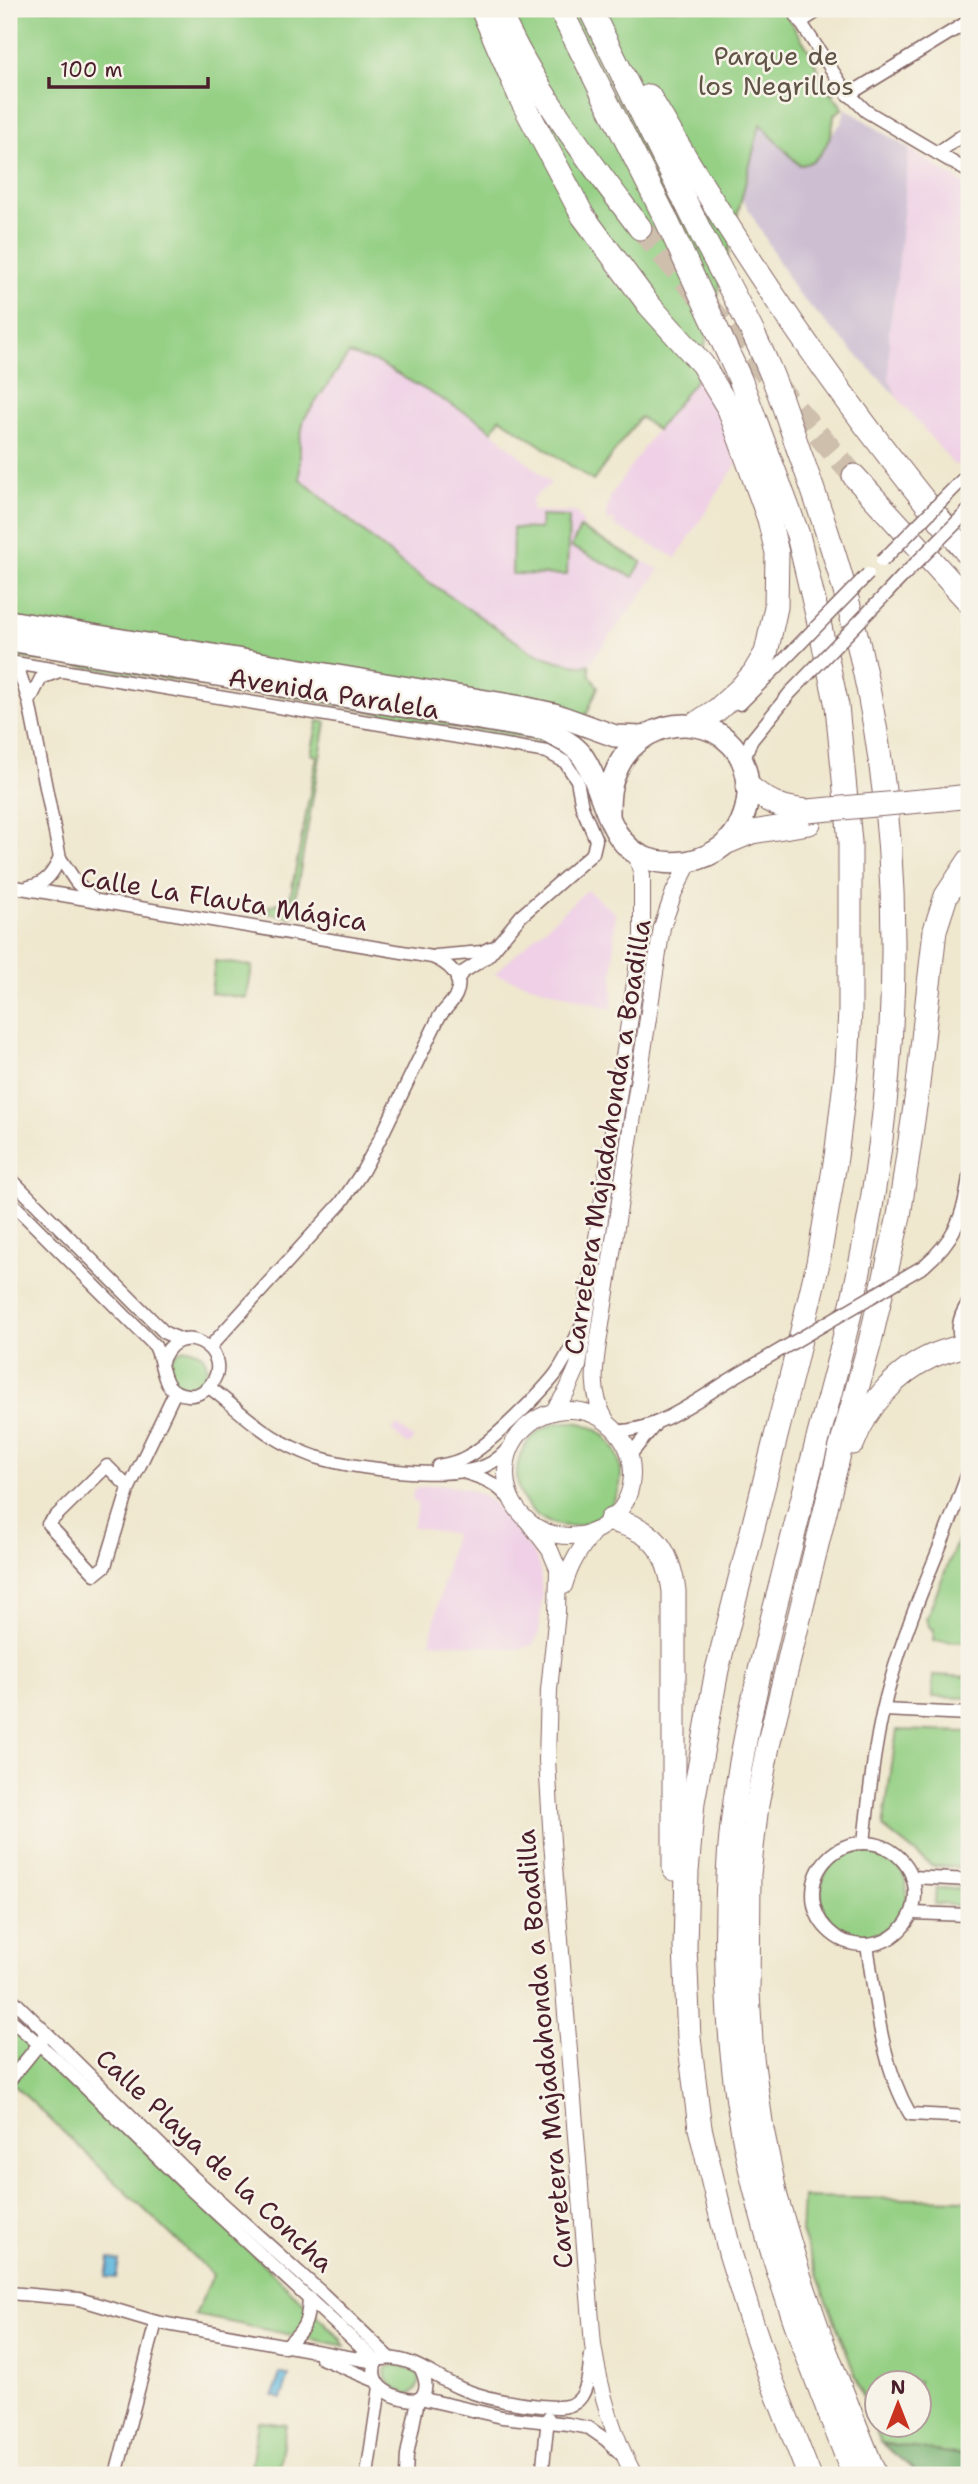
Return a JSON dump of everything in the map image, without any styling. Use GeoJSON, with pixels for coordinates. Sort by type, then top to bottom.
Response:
{"type":"FeatureCollection","features":[{"type":"Feature","properties":{"kind":"highway"},"geometry":{"type":"LineString","coordinates":[[482,9],[521,99],[583,216],[649,305],[702,364],[729,409],[769,519],[777,553],[776,607],[766,653],[740,689],[700,727]]}},
{"type":"Feature","properties":{"kind":"highway"},"geometry":{"type":"LineString","coordinates":[[498,9],[539,87],[584,154],[640,228]]}},
{"type":"Feature","properties":{"kind":"highway"},"geometry":{"type":"LineString","coordinates":[[560,9],[666,219],[740,379],[797,535],[837,706],[850,842],[850,1011],[847,1065],[836,1157],[818,1263],[717,1670],[693,1802],[687,1872],[685,1947],[689,2038],[701,2128],[730,2253],[770,2375],[809,2475]]}},
{"type":"Feature","properties":{"kind":"highway"},"geometry":{"type":"LineString","coordinates":[[590,9],[768,365],[825,524],[851,613],[869,698],[889,838],[893,934],[892,997],[888,1068],[877,1168],[860,1264],[837,1366],[759,1672],[745,1742],[734,1807],[728,1872],[726,1949],[733,2059],[742,2128],[758,2203],[780,2279],[854,2475]]}},
{"type":"Feature","properties":{"kind":"highway"},"geometry":{"type":"LineString","coordinates":[[598,9],[701,187],[824,370],[908,482],[969,555]]}},
{"type":"Feature","properties":{"kind":"highway"},"geometry":{"type":"LineString","coordinates":[[824,370],[969,532]]}},
{"type":"Feature","properties":{"kind":"highway"},"geometry":{"type":"LineString","coordinates":[[854,476],[969,602]]}},
{"type":"Feature","properties":{"kind":"highway"},"geometry":{"type":"LineString","coordinates":[[9,621],[522,707],[554,714],[615,736],[643,737]]}},
{"type":"Feature","properties":{"kind":"highway"},"geometry":{"type":"LineString","coordinates":[[9,640],[545,730],[566,741],[579,752],[590,769],[620,838],[636,853],[660,862],[690,861],[712,854],[728,842],[752,832],[808,817],[943,805],[969,808]]}},
{"type":"Feature","properties":{"kind":"highway"},"geometry":{"type":"LineString","coordinates":[[609,816],[611,787],[615,774],[625,755],[643,737],[670,726],[700,727],[724,738],[743,762],[748,786],[746,811],[728,842]]}},
{"type":"Feature","properties":{"kind":"highway"},"geometry":{"type":"LineString","coordinates":[[748,786],[774,805],[808,817]]}},
{"type":"Feature","properties":{"kind":"highway"},"geometry":{"type":"LineString","coordinates":[[943,805],[969,796]]}},
{"type":"Feature","properties":{"kind":"highway"},"geometry":{"type":"LineString","coordinates":[[875,2475],[824,2347],[776,2197],[762,2129],[752,2058],[747,1934],[749,1874],[757,1805],[768,1746],[839,1454],[873,1330],[899,1216],[917,1093],[935,929],[946,896],[969,861]]}},
{"type":"Feature","properties":{"kind":"highway"},"geometry":{"type":"LineString","coordinates":[[806,1593],[857,1432],[873,1405],[908,1371],[931,1357],[966,1350]]}},
{"type":"Feature","properties":{"kind":"highway"},"geometry":{"type":"LineString","coordinates":[[603,1526],[634,1527],[654,1539],[671,1566],[674,1591],[674,1897],[681,2037],[694,2129],[712,2218],[741,2317],[770,2375]]}},
{"type":"Feature","properties":{"kind":"street"},"geometry":{"type":"LineString","coordinates":[[792,9],[848,94],[866,111],[969,172]]}},
{"type":"Feature","properties":{"kind":"street"},"geometry":{"type":"LineString","coordinates":[[801,22],[821,9]]}},
{"type":"Feature","properties":{"kind":"street"},"geometry":{"type":"LineString","coordinates":[[848,94],[969,21]]}},
{"type":"Feature","properties":{"kind":"street"},"geometry":{"type":"LineString","coordinates":[[937,153],[969,131]]}},
{"type":"Feature","properties":{"kind":"street"},"geometry":{"type":"LineString","coordinates":[[700,727],[746,699],[968,474]]}},
{"type":"Feature","properties":{"kind":"street"},"geometry":{"type":"LineString","coordinates":[[743,762],[751,741],[790,693],[969,510]]}},
{"type":"Feature","properties":{"kind":"street"},"geometry":{"type":"LineString","coordinates":[[9,663],[20,674],[29,702],[60,858],[76,882],[94,900]]}},
{"type":"Feature","properties":{"kind":"street","name":"Avenida Paralela"},"geometry":{"type":"LineString","coordinates":[[9,663],[547,752],[565,762],[577,780],[582,807],[596,840],[593,853],[520,916],[497,944]]}},
{"type":"Feature","properties":{"kind":"street"},"geometry":{"type":"LineString","coordinates":[[29,702],[41,678],[63,671]]}},
{"type":"Feature","properties":{"kind":"street","name":"Carretera Majadahonda a Boadilla"},"geometry":{"type":"LineString","coordinates":[[553,1412],[567,1391],[578,1366],[586,1317],[642,936],[642,875],[636,853]]}},
{"type":"Feature","properties":{"kind":"street"},"geometry":{"type":"LineString","coordinates":[[15,887],[39,885],[53,874],[60,858]]}},
{"type":"Feature","properties":{"kind":"street","name":"Carretera Majadahonda a Boadilla"},"geometry":{"type":"LineString","coordinates":[[612,1426],[598,1408],[594,1393],[600,1330],[662,927],[679,880],[690,861]]}},
{"type":"Feature","properties":{"kind":"street","name":"Calle La Flauta Mágica"},"geometry":{"type":"LineString","coordinates":[[15,887],[432,957],[482,953],[497,944]]}},
{"type":"Feature","properties":{"kind":"street"},"geometry":{"type":"LineString","coordinates":[[457,980],[462,973],[488,956],[497,944]]}},
{"type":"Feature","properties":{"kind":"street"},"geometry":{"type":"LineString","coordinates":[[209,1348],[341,1203],[362,1172],[439,1017],[456,995],[457,980],[454,971],[445,962],[432,957]]}},
{"type":"Feature","properties":{"kind":"street"},"geometry":{"type":"LineString","coordinates":[[9,1177],[165,1333],[182,1340],[197,1341],[209,1348],[217,1363],[214,1380],[209,1387],[193,1395],[175,1392],[164,1381],[160,1356],[155,1346],[9,1199]]}},
{"type":"Feature","properties":{"kind":"street"},"geometry":{"type":"LineString","coordinates":[[462,1472],[483,1467],[498,1459],[523,1429],[553,1412],[571,1410],[590,1413],[612,1426],[631,1431],[658,1422],[923,1266],[940,1252],[953,1236],[960,1219],[969,1177]]}},
{"type":"Feature","properties":{"kind":"street"},"geometry":{"type":"LineString","coordinates":[[966,1350],[959,1335],[959,1323],[962,1311],[969,1302]]}},
{"type":"Feature","properties":{"kind":"street"},"geometry":{"type":"LineString","coordinates":[[417,1471],[455,1462],[479,1450],[553,1377],[564,1362],[586,1317]]}},
{"type":"Feature","properties":{"kind":"street"},"geometry":{"type":"LineString","coordinates":[[161,1365],[168,1349],[182,1340]]}},
{"type":"Feature","properties":{"kind":"street"},"geometry":{"type":"LineString","coordinates":[[209,1387],[273,1437],[313,1456],[355,1466],[462,1472],[486,1478],[498,1486],[527,1520],[542,1530],[559,1535],[577,1536],[603,1526],[623,1507],[633,1473],[630,1455],[612,1426]]}},
{"type":"Feature","properties":{"kind":"street"},"geometry":{"type":"LineString","coordinates":[[128,1488],[107,1466],[48,1524],[94,1574],[105,1566],[128,1488],[175,1392]]}},
{"type":"Feature","properties":{"kind":"street"},"geometry":{"type":"LineString","coordinates":[[630,1455],[658,1422]]}},
{"type":"Feature","properties":{"kind":"street"},"geometry":{"type":"LineString","coordinates":[[513,1443],[507,1463],[507,1484],[514,1504]]}},
{"type":"Feature","properties":{"kind":"street"},"geometry":{"type":"LineString","coordinates":[[864,1843],[883,1710],[914,1611],[969,1470]]}},
{"type":"Feature","properties":{"kind":"street","name":"Carretera Majadahonda a Boadilla"},"geometry":{"type":"LineString","coordinates":[[527,1520],[550,1550],[558,1569],[547,1759],[593,2345],[599,2385],[625,2458],[634,2475]]}},
{"type":"Feature","properties":{"kind":"street","name":"Carretera Majadahonda a Boadilla"},"geometry":{"type":"LineString","coordinates":[[557,1612],[569,1567],[579,1549],[603,1526]]}},
{"type":"Feature","properties":{"kind":"street"},"geometry":{"type":"LineString","coordinates":[[883,1710],[969,1714]]}},
{"type":"Feature","properties":{"kind":"street"},"geometry":{"type":"LineString","coordinates":[[864,1843],[880,1845],[894,1852],[905,1863],[912,1877],[915,1901],[912,1913],[894,1936],[881,1942],[867,1945],[836,1937],[824,1926],[816,1912],[813,1895],[815,1880],[828,1859],[848,1846],[864,1843]]}},
{"type":"Feature","properties":{"kind":"street"},"geometry":{"type":"LineString","coordinates":[[912,1877],[969,1880]]}},
{"type":"Feature","properties":{"kind":"street"},"geometry":{"type":"LineString","coordinates":[[912,1913],[969,1914]]}},
{"type":"Feature","properties":{"kind":"street"},"geometry":{"type":"LineString","coordinates":[[867,1945],[882,2037],[900,2097],[910,2114],[969,2118]]}},
{"type":"Feature","properties":{"kind":"street","name":"Calle Playa de la Concha"},"geometry":{"type":"LineString","coordinates":[[9,1996],[193,2177],[323,2294],[381,2361]]}},
{"type":"Feature","properties":{"kind":"street","name":"Calle Playa de la Concha"},"geometry":{"type":"LineString","coordinates":[[9,2018],[196,2194],[381,2361]]}},
{"type":"Feature","properties":{"kind":"street"},"geometry":{"type":"LineString","coordinates":[[9,2081],[49,2033]]}},
{"type":"Feature","properties":{"kind":"street"},"geometry":{"type":"LineString","coordinates":[[9,2293],[79,2300],[156,2322],[304,2351],[381,2361],[400,2359],[461,2389],[506,2403],[549,2407],[574,2404],[581,2397],[587,2383],[593,2345]]}},
{"type":"Feature","properties":{"kind":"street"},"geometry":{"type":"LineString","coordinates":[[285,2347],[304,2329],[309,2298]]}},
{"type":"Feature","properties":{"kind":"street"},"geometry":{"type":"LineString","coordinates":[[116,2475],[156,2322]]}},
{"type":"Feature","properties":{"kind":"street"},"geometry":{"type":"LineString","coordinates":[[304,2351],[378,2384],[395,2397],[419,2399],[502,2417],[589,2428],[625,2458]]}},
{"type":"Feature","properties":{"kind":"street"},"geometry":{"type":"LineString","coordinates":[[367,2475],[378,2384],[374,2371],[381,2361]]}},
{"type":"Feature","properties":{"kind":"street"},"geometry":{"type":"LineString","coordinates":[[406,2475],[407,2455],[419,2399],[426,2385],[421,2369]]}},
{"type":"Feature","properties":{"kind":"street"},"geometry":{"type":"LineString","coordinates":[[542,2475],[549,2407]]}},
{"type":"Feature","properties":{"kind":"shaded area"},"geometry":{"type":"Polygon","coordinates":[[[845,108],[909,149],[897,280],[889,330],[889,378],[897,397],[797,293],[742,198],[761,123],[800,165],[820,156],[826,142],[842,122],[845,108]]]}},
{"type":"Feature","properties":{"kind":"shaded area"},"geometry":{"type":"Polygon","coordinates":[[[909,149],[969,187],[969,454],[955,466],[897,397],[889,378],[889,330],[897,280],[909,149]]]}},
{"type":"Feature","properties":{"kind":"shaded area"},"geometry":{"type":"Polygon","coordinates":[[[349,354],[377,363],[480,421],[551,483],[532,499],[532,511],[576,512],[584,524],[582,528],[660,570],[589,664],[583,666],[558,661],[532,652],[401,563],[300,479],[300,440],[304,419],[349,354]]]}},
{"type":"Feature","properties":{"kind":"shaded area"},"geometry":{"type":"Polygon","coordinates":[[[697,378],[710,396],[737,463],[676,558],[613,525],[615,521],[612,519],[609,523],[606,514],[610,497],[648,441],[697,378]]]}},
{"type":"Feature","properties":{"kind":"shaded area"},"geometry":{"type":"Polygon","coordinates":[[[587,890],[615,913],[612,1009],[494,974],[587,890]]]}},
{"type":"Feature","properties":{"kind":"shaded area"},"geometry":{"type":"Polygon","coordinates":[[[397,1425],[414,1439],[408,1445],[392,1431],[397,1425]]]}},
{"type":"Feature","properties":{"kind":"shaded area"},"geometry":{"type":"Polygon","coordinates":[[[439,1484],[484,1495],[497,1507],[533,1553],[540,1566],[542,1598],[539,1634],[533,1645],[518,1649],[430,1642],[454,1534],[412,1527],[418,1505],[413,1500],[412,1492],[419,1487],[439,1484]]]}},
{"type":"Feature","properties":{"kind":"green space","name":"Parque de los Negrillos"},"geometry":{"type":"Polygon","coordinates":[[[9,9],[782,9],[810,52],[829,93],[835,91],[832,94],[843,108],[834,115],[825,148],[814,160],[799,165],[760,124],[697,378],[657,430],[640,417],[593,481],[500,418],[492,431],[480,421],[378,363],[349,354],[304,419],[300,440],[300,479],[401,563],[532,652],[558,661],[583,666],[589,664],[590,675],[598,687],[570,754],[551,745],[515,736],[462,729],[307,699],[9,656],[9,9]]]}},
{"type":"Feature","properties":{"kind":"green space"},"geometry":{"type":"Polygon","coordinates":[[[541,516],[569,517],[567,575],[512,574],[513,528],[540,529],[541,516]]]}},
{"type":"Feature","properties":{"kind":"green space"},"geometry":{"type":"Polygon","coordinates":[[[580,528],[642,562],[633,577],[571,547],[580,528]]]}},
{"type":"Feature","properties":{"kind":"green space"},"geometry":{"type":"Polygon","coordinates":[[[318,721],[326,722],[292,917],[255,911],[268,911],[270,905],[275,906],[276,903],[289,904],[317,756],[311,754],[318,721]]]}},
{"type":"Feature","properties":{"kind":"green space"},"geometry":{"type":"Polygon","coordinates":[[[215,961],[252,966],[247,998],[211,993],[215,961]]]}},
{"type":"Feature","properties":{"kind":"green space"},"geometry":{"type":"Polygon","coordinates":[[[188,1349],[201,1355],[207,1368],[201,1381],[188,1387],[175,1381],[169,1368],[175,1355],[188,1349]]]}},
{"type":"Feature","properties":{"kind":"green space"},"geometry":{"type":"Polygon","coordinates":[[[569,1422],[589,1426],[606,1437],[617,1454],[621,1474],[617,1494],[606,1511],[589,1522],[569,1526],[549,1522],[532,1511],[521,1494],[517,1474],[521,1454],[532,1437],[549,1426],[569,1422]]]}},
{"type":"Feature","properties":{"kind":"green space"},"geometry":{"type":"Polygon","coordinates":[[[969,1512],[969,1642],[933,1641],[934,1629],[930,1628],[926,1619],[969,1512]]]}},
{"type":"Feature","properties":{"kind":"green space"},"geometry":{"type":"Polygon","coordinates":[[[933,1675],[969,1677],[969,1698],[932,1697],[933,1675]]]}},
{"type":"Feature","properties":{"kind":"green space"},"geometry":{"type":"Polygon","coordinates":[[[897,1730],[969,1732],[969,1868],[932,1866],[883,1827],[897,1730]]]}},
{"type":"Feature","properties":{"kind":"green space"},"geometry":{"type":"Polygon","coordinates":[[[864,1850],[881,1853],[895,1862],[904,1876],[907,1893],[904,1910],[895,1924],[881,1933],[864,1936],[847,1933],[833,1924],[824,1910],[821,1893],[824,1876],[833,1862],[847,1853],[864,1850]]]}},
{"type":"Feature","properties":{"kind":"green space"},"geometry":{"type":"Polygon","coordinates":[[[936,1888],[969,1889],[969,1906],[935,1904],[936,1888]]]}},
{"type":"Feature","properties":{"kind":"green space"},"geometry":{"type":"Polygon","coordinates":[[[9,2027],[129,2135],[339,2337],[345,2346],[195,2315],[213,2275],[9,2080],[9,2027]]]}},
{"type":"Feature","properties":{"kind":"green space"},"geometry":{"type":"Polygon","coordinates":[[[803,2197],[969,2200],[969,2456],[881,2443],[879,2438],[932,2438],[932,2368],[862,2368],[862,2393],[801,2232],[803,2197]]]}},
{"type":"Feature","properties":{"kind":"green space"},"geometry":{"type":"Polygon","coordinates":[[[396,2364],[418,2374],[420,2381],[417,2387],[408,2394],[395,2388],[386,2377],[386,2368],[396,2364]]]}},
{"type":"Feature","properties":{"kind":"green space"},"geometry":{"type":"Polygon","coordinates":[[[258,2421],[286,2425],[278,2475],[250,2475],[258,2421]]]}},
{"type":"Feature","properties":{"kind":"green space"},"geometry":{"type":"Polygon","coordinates":[[[881,2443],[969,2456],[969,2475],[920,2475],[881,2443]]]}},
{"type":"Feature","properties":{"kind":"water"},"geometry":{"type":"Polygon","coordinates":[[[109,2259],[119,2261],[116,2278],[106,2277],[109,2259]]]}},
{"type":"Feature","properties":{"kind":"water"},"geometry":{"type":"Polygon","coordinates":[[[280,2373],[289,2376],[281,2399],[273,2396],[280,2373]]]}},
{"type":"Feature","properties":{"kind":"tunnel"},"geometry":{"type":"LineString","coordinates":[[640,228],[854,476]]}}]}
